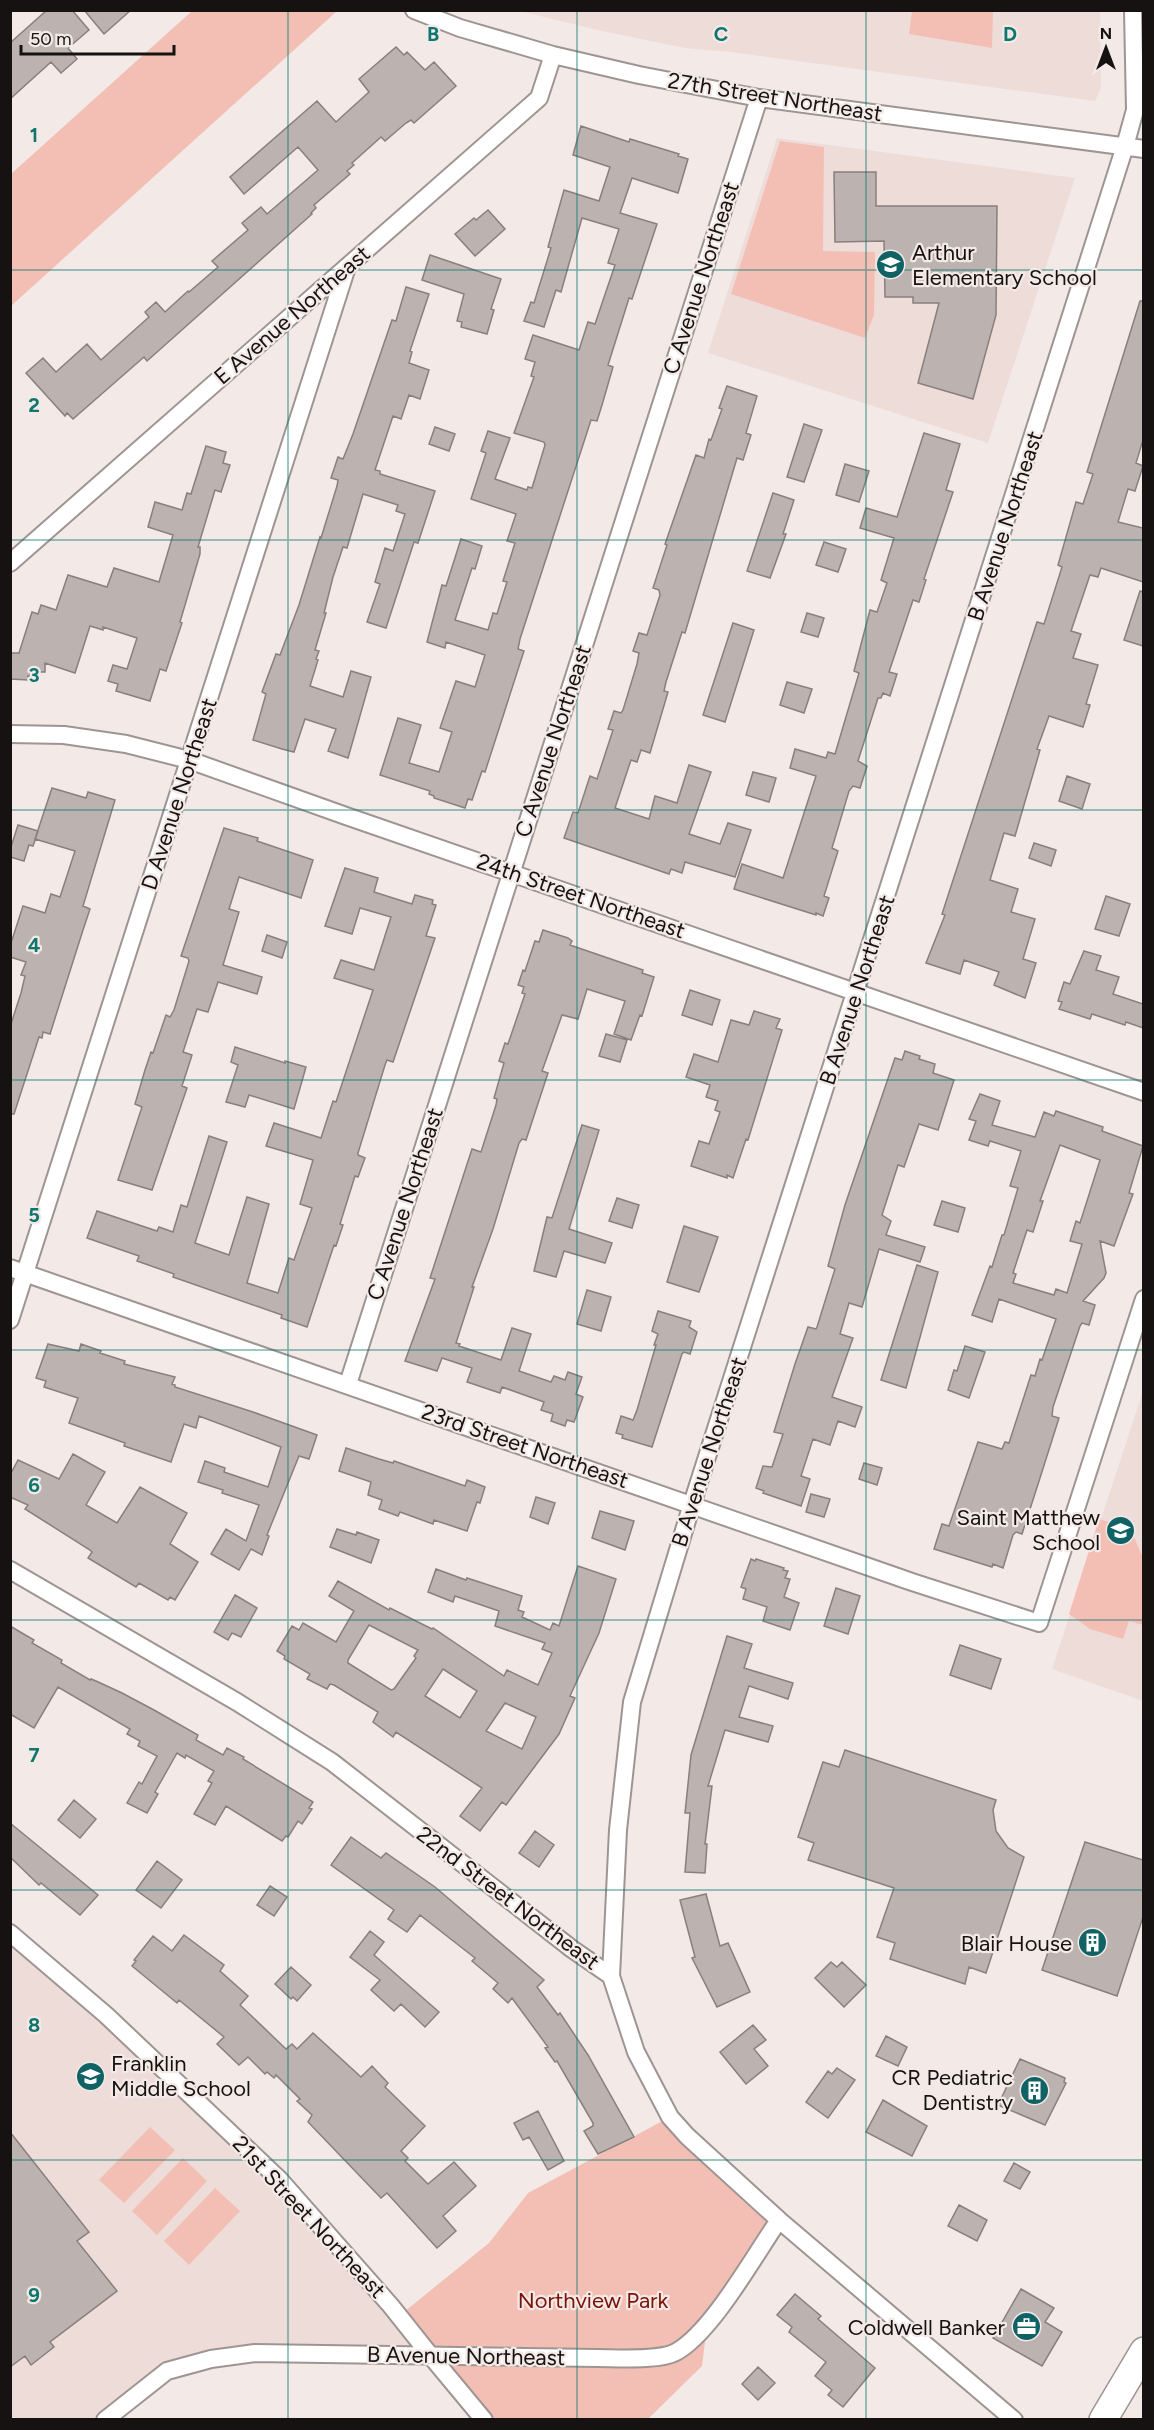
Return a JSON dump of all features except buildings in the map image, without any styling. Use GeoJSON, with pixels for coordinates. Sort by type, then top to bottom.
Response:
{"type":"FeatureCollection","features":[{"type":"Feature","properties":{"kind":"main road"},"geometry":{"type":"LineString","coordinates":[[1103,2420],[1143,2351]]}},
{"type":"Feature","properties":{"kind":"street","name":"27th Street Northeast"},"geometry":{"type":"LineString","coordinates":[[414,10],[460,28],[553,55],[639,75],[759,98],[1143,149]]}},
{"type":"Feature","properties":{"kind":"street","name":"B Avenue Northeast"},"geometry":{"type":"LineString","coordinates":[[611,1976],[618,1830],[632,1702],[1125,146],[1135,110],[1133,10]]}},
{"type":"Feature","properties":{"kind":"street","name":"E Avenue Northeast"},"geometry":{"type":"LineString","coordinates":[[10,563],[539,98],[553,55]]}},
{"type":"Feature","properties":{"kind":"street","name":"C Avenue Northeast"},"geometry":{"type":"LineString","coordinates":[[348,1384],[759,98]]}},
{"type":"Feature","properties":{"kind":"street","name":"D Avenue Northeast"},"geometry":{"type":"LineString","coordinates":[[10,1320],[18,1270],[189,760],[347,267]]}},
{"type":"Feature","properties":{"kind":"street","name":"24th Street Northeast"},"geometry":{"type":"LineString","coordinates":[[10,734],[64,735],[126,744],[189,760],[1143,1092]]}},
{"type":"Feature","properties":{"kind":"street","name":"23rd Street Northeast"},"geometry":{"type":"LineString","coordinates":[[18,1270],[912,1582],[1039,1623],[1143,1299]]}},
{"type":"Feature","properties":{"kind":"street","name":"22nd Street Northeast"},"geometry":{"type":"LineString","coordinates":[[10,1570],[237,1702],[332,1762],[572,1949],[611,1976],[636,2052],[670,2117],[701,2149],[779,2220],[1014,2420]]}},
{"type":"Feature","properties":{"kind":"street","name":"21st Street Northeast"},"geometry":{"type":"LineString","coordinates":[[10,1933],[106,2015],[280,2180],[391,2306],[484,2420]]}},
{"type":"Feature","properties":{"kind":"street","name":"B Avenue Northeast"},"geometry":{"type":"LineString","coordinates":[[105,2420],[167,2371],[210,2359],[255,2353],[633,2358],[675,2353],[707,2326],[779,2220]]}},
{"type":"Feature","properties":{"kind":"shaded area"},"geometry":{"type":"Polygon","coordinates":[[[520,11],[1100,11],[1101,88],[1095,101],[731,52],[685,48],[520,11]]]}},
{"type":"Feature","properties":{"kind":"shaded area","name":"Arthur Elementary School"},"geometry":{"type":"Polygon","coordinates":[[[777,138],[1075,178],[988,443],[708,353],[777,138]]]}},
{"type":"Feature","properties":{"kind":"shaded area","name":"Saint Matthew School"},"geometry":{"type":"Polygon","coordinates":[[[1143,1391],[1143,1701],[1052,1669],[1143,1391]]]}},
{"type":"Feature","properties":{"kind":"shaded area","name":"Franklin Middle School"},"geometry":{"type":"Polygon","coordinates":[[[10,1936],[280,2180],[430,2355],[256,2353],[167,2371],[105,2419],[11,2419],[10,1936]]]}},
{"type":"Feature","properties":{"kind":"green space"},"geometry":{"type":"Polygon","coordinates":[[[334,10],[336,12],[11,306],[11,174],[192,11],[334,10]]]}},
{"type":"Feature","properties":{"kind":"green space"},"geometry":{"type":"Polygon","coordinates":[[[912,11],[993,11],[992,48],[909,34],[912,11]]]}},
{"type":"Feature","properties":{"kind":"green space"},"geometry":{"type":"Polygon","coordinates":[[[780,141],[824,147],[823,251],[875,252],[874,315],[865,338],[731,294],[780,141]]]}},
{"type":"Feature","properties":{"kind":"green space"},"geometry":{"type":"Polygon","coordinates":[[[1099,1519],[1130,1528],[1143,1558],[1143,1625],[1129,1621],[1123,1639],[1090,1629],[1069,1614],[1099,1519]]]}},
{"type":"Feature","properties":{"kind":"green space","name":"Northview Park"},"geometry":{"type":"Polygon","coordinates":[[[670,2117],[779,2220],[707,2326],[702,2366],[648,2419],[484,2419],[399,2316],[489,2243],[528,2193],[670,2117]]]}},
{"type":"Feature","properties":{"kind":"green space"},"geometry":{"type":"Polygon","coordinates":[[[150,2127],[175,2150],[124,2203],[99,2180],[150,2127]]]}},
{"type":"Feature","properties":{"kind":"green space"},"geometry":{"type":"Polygon","coordinates":[[[183,2158],[207,2181],[157,2235],[132,2211],[183,2158]]]}},
{"type":"Feature","properties":{"kind":"green space"},"geometry":{"type":"Polygon","coordinates":[[[215,2188],[240,2211],[189,2265],[164,2241],[215,2188]]]}},
{"type":"Feature","properties":{"kind":"place","name":"Arthur Elementary School"},"geometry":{"type":"Point","coordinates":[891,265]}},
{"type":"Feature","properties":{"kind":"place","name":"Saint Matthew School"},"geometry":{"type":"Point","coordinates":[1121,1530]}},
{"type":"Feature","properties":{"kind":"place","name":"Blair House"},"geometry":{"type":"Point","coordinates":[1093,1943]}},
{"type":"Feature","properties":{"kind":"place","name":"Franklin Middle School"},"geometry":{"type":"Point","coordinates":[90,2076]}},
{"type":"Feature","properties":{"kind":"place","name":"CR Pediatric Dentistry"},"geometry":{"type":"Point","coordinates":[1034,2090]}},
{"type":"Feature","properties":{"kind":"place","name":"Coldwell Banker"},"geometry":{"type":"Point","coordinates":[1026,2327]}}]}
